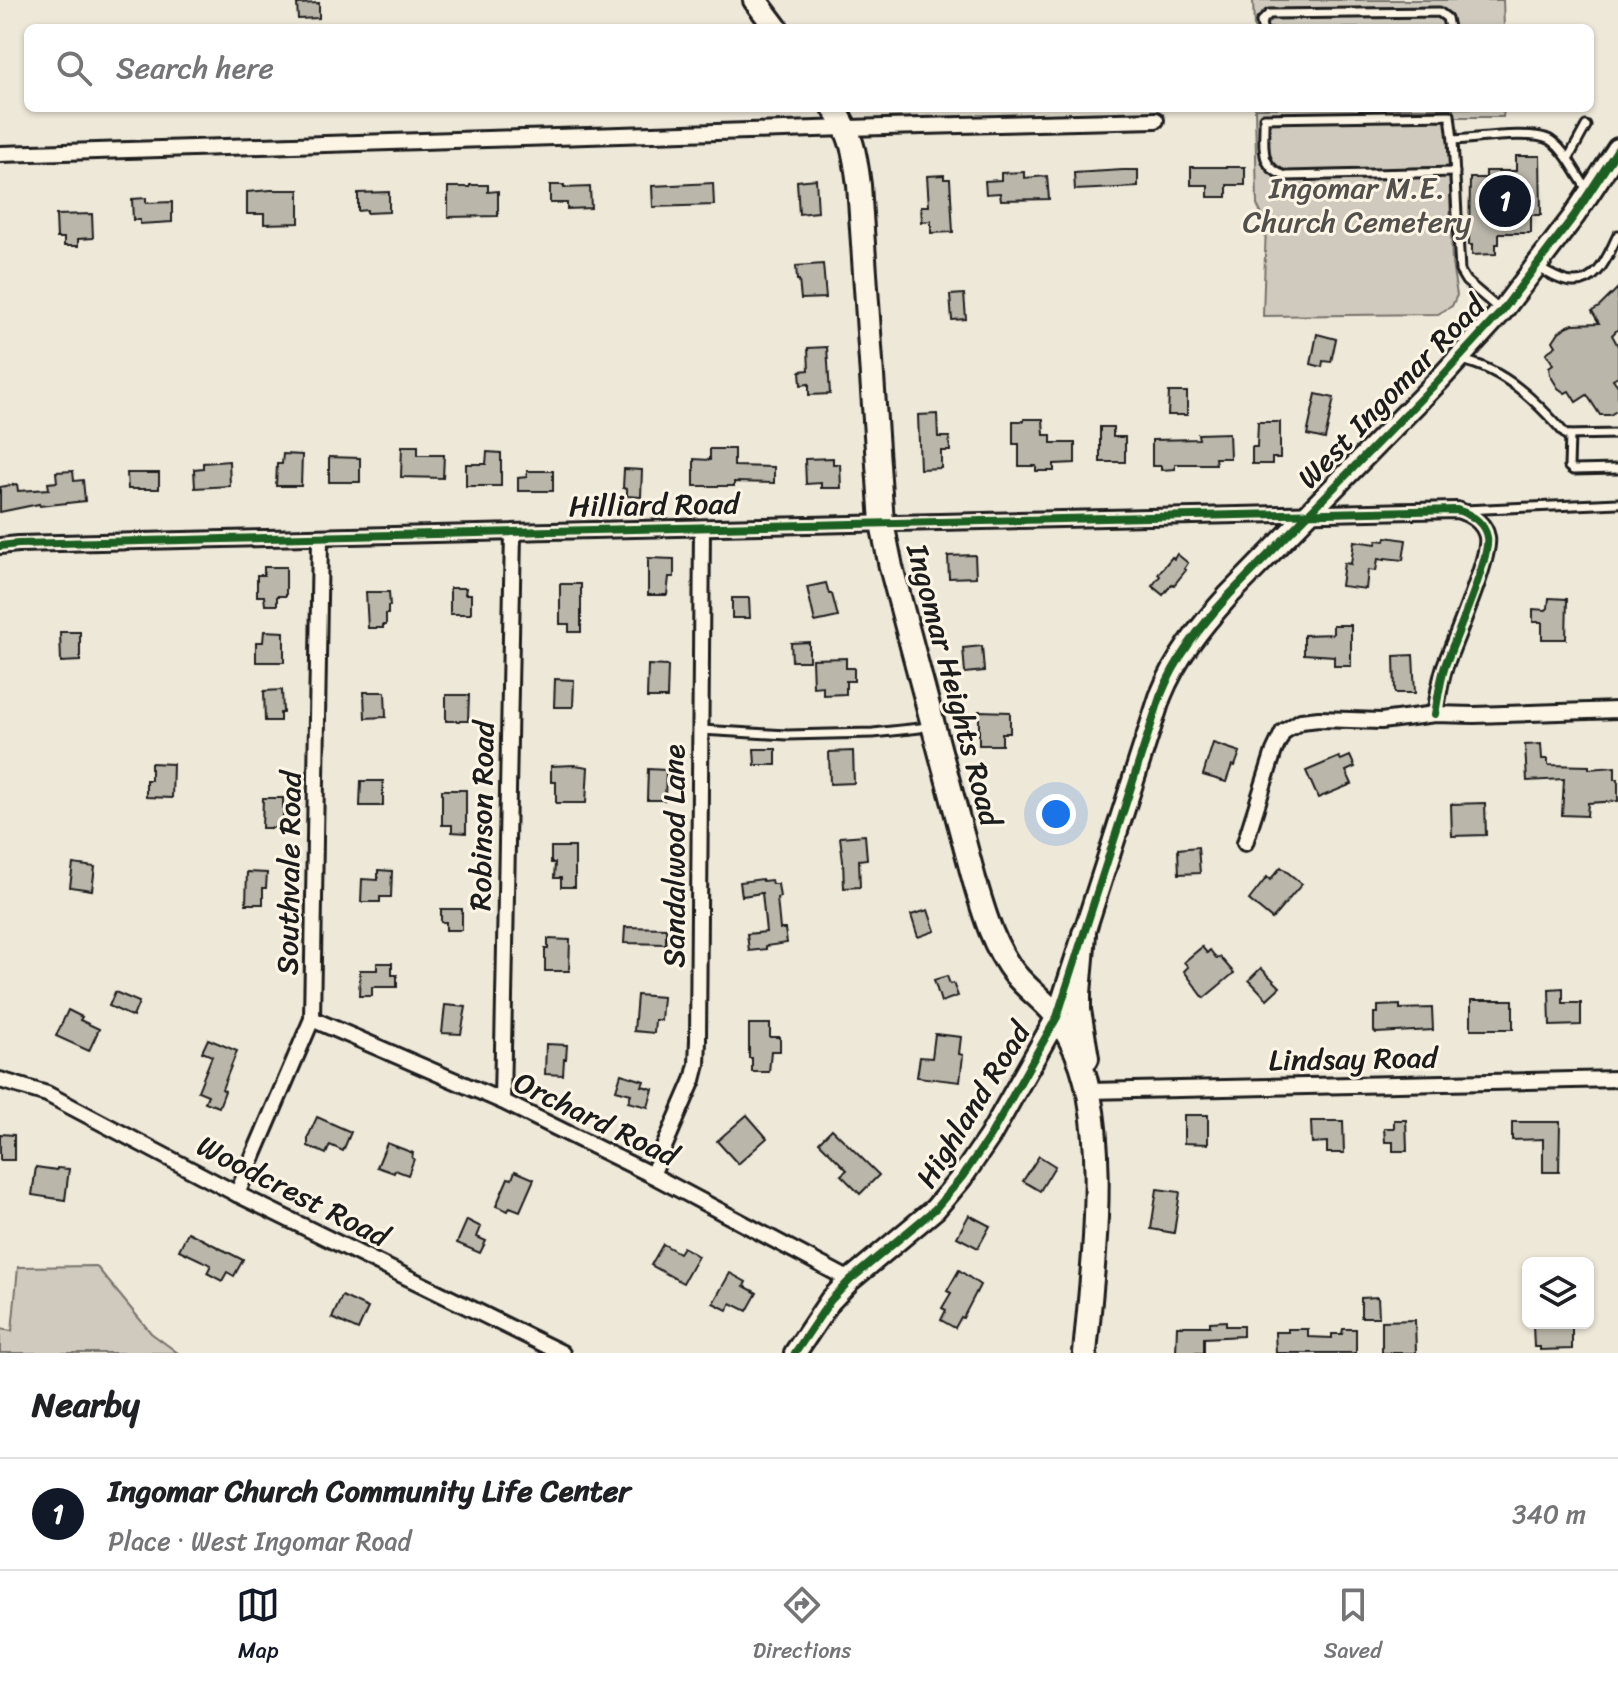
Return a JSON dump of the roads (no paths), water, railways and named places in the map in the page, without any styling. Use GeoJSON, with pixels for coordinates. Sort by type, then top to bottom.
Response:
{"type":"FeatureCollection","features":[{"type":"Feature","properties":{"kind":"main road"},"geometry":{"type":"LineString","coordinates":[[755,0],[773,24]]}},
{"type":"Feature","properties":{"kind":"main road","name":"Ingomar Heights Road"},"geometry":{"type":"LineString","coordinates":[[837,112],[847,128],[855,153],[859,185],[882,523],[891,567],[974,879],[994,940],[1018,977],[1057,1017]]}},
{"type":"Feature","properties":{"kind":"main road"},"geometry":{"type":"LineString","coordinates":[[1084,934],[1079,1010],[1086,1052],[1096,1176],[1093,1267],[1085,1353]]}},
{"type":"Feature","properties":{"kind":"main road"},"geometry":{"type":"LineString","coordinates":[[1057,1017],[1078,1053],[1089,1091]]}},
{"type":"Feature","properties":{"kind":"street"},"geometry":{"type":"LineString","coordinates":[[0,154],[1156,120]]}},
{"type":"Feature","properties":{"kind":"street","name":"West Ingomar Road"},"geometry":{"type":"LineString","coordinates":[[1057,1017],[1160,697],[1178,657],[1213,613],[1410,411],[1502,311],[1589,194],[1618,149]]}},
{"type":"Feature","properties":{"kind":"street"},"geometry":{"type":"LineString","coordinates":[[1435,714],[1445,667],[1488,544],[1480,522],[1457,510]]}},
{"type":"Feature","properties":{"kind":"street","name":"Hilliard Road"},"geometry":{"type":"LineString","coordinates":[[0,546],[1457,510]]}},
{"type":"Feature","properties":{"kind":"street","name":"Sandalwood Lane"},"geometry":{"type":"LineString","coordinates":[[652,1175],[697,1064],[702,528]]}},
{"type":"Feature","properties":{"kind":"street","name":"Robinson Road"},"geometry":{"type":"LineString","coordinates":[[502,1101],[513,533]]}},
{"type":"Feature","properties":{"kind":"street","name":"Southvale Road"},"geometry":{"type":"LineString","coordinates":[[237,1194],[312,1019],[320,539]]}},
{"type":"Feature","properties":{"kind":"street"},"geometry":{"type":"LineString","coordinates":[[1245,843],[1274,751],[1288,727],[1308,720],[1381,721],[1435,714],[1618,710]]}},
{"type":"Feature","properties":{"kind":"street","name":"Highland Road"},"geometry":{"type":"LineString","coordinates":[[795,1353],[830,1301],[850,1280],[935,1209],[956,1185],[990,1136],[1057,1017]]}},
{"type":"Feature","properties":{"kind":"street","name":"Orchard Road"},"geometry":{"type":"LineString","coordinates":[[312,1019],[502,1101],[652,1175],[850,1280]]}},
{"type":"Feature","properties":{"kind":"street","name":"Lindsay Road"},"geometry":{"type":"LineString","coordinates":[[1089,1091],[1618,1079]]}},
{"type":"Feature","properties":{"kind":"street","name":"Woodcrest Road"},"geometry":{"type":"LineString","coordinates":[[0,1080],[47,1094],[237,1194],[562,1353]]}},
{"type":"Feature","properties":{"kind":"lane"},"geometry":{"type":"LineString","coordinates":[[1261,24],[1269,14],[1439,12],[1447,18],[1448,24]]}},
{"type":"Feature","properties":{"kind":"lane"},"geometry":{"type":"LineString","coordinates":[[1264,112],[1265,160],[1269,169],[1277,174],[1455,172]]}},
{"type":"Feature","properties":{"kind":"lane"},"geometry":{"type":"LineString","coordinates":[[1264,118],[1450,112],[1460,271],[1466,281],[1502,311]]}},
{"type":"Feature","properties":{"kind":"lane"},"geometry":{"type":"LineString","coordinates":[[1568,159],[1586,126]]}},
{"type":"Feature","properties":{"kind":"lane"},"geometry":{"type":"LineString","coordinates":[[1453,140],[1533,135],[1548,139],[1568,159],[1589,194]]}},
{"type":"Feature","properties":{"kind":"lane"},"geometry":{"type":"LineString","coordinates":[[1536,267],[1572,283],[1588,281],[1598,272],[1618,235]]}},
{"type":"Feature","properties":{"kind":"lane"},"geometry":{"type":"LineString","coordinates":[[1458,359],[1496,374],[1526,393],[1566,435],[1618,434]]}},
{"type":"Feature","properties":{"kind":"lane"},"geometry":{"type":"LineString","coordinates":[[1570,435],[1569,467],[1573,470],[1618,469]]}},
{"type":"Feature","properties":{"kind":"lane"},"geometry":{"type":"LineString","coordinates":[[1457,510],[1618,503]]}},
{"type":"Feature","properties":{"kind":"lane"},"geometry":{"type":"LineString","coordinates":[[701,730],[787,735],[873,733],[934,724]]}},
{"type":"Feature","properties":{"kind":"place","name":"Ingomar Church Community Life Center"},"geometry":{"type":"Point","coordinates":[1505,201]}},
{"type":"Feature","properties":{"kind":"park label","name":"Ingomar M.E. Church Cemetery"},"geometry":{"type":"Point","coordinates":[1357,205]}}]}
